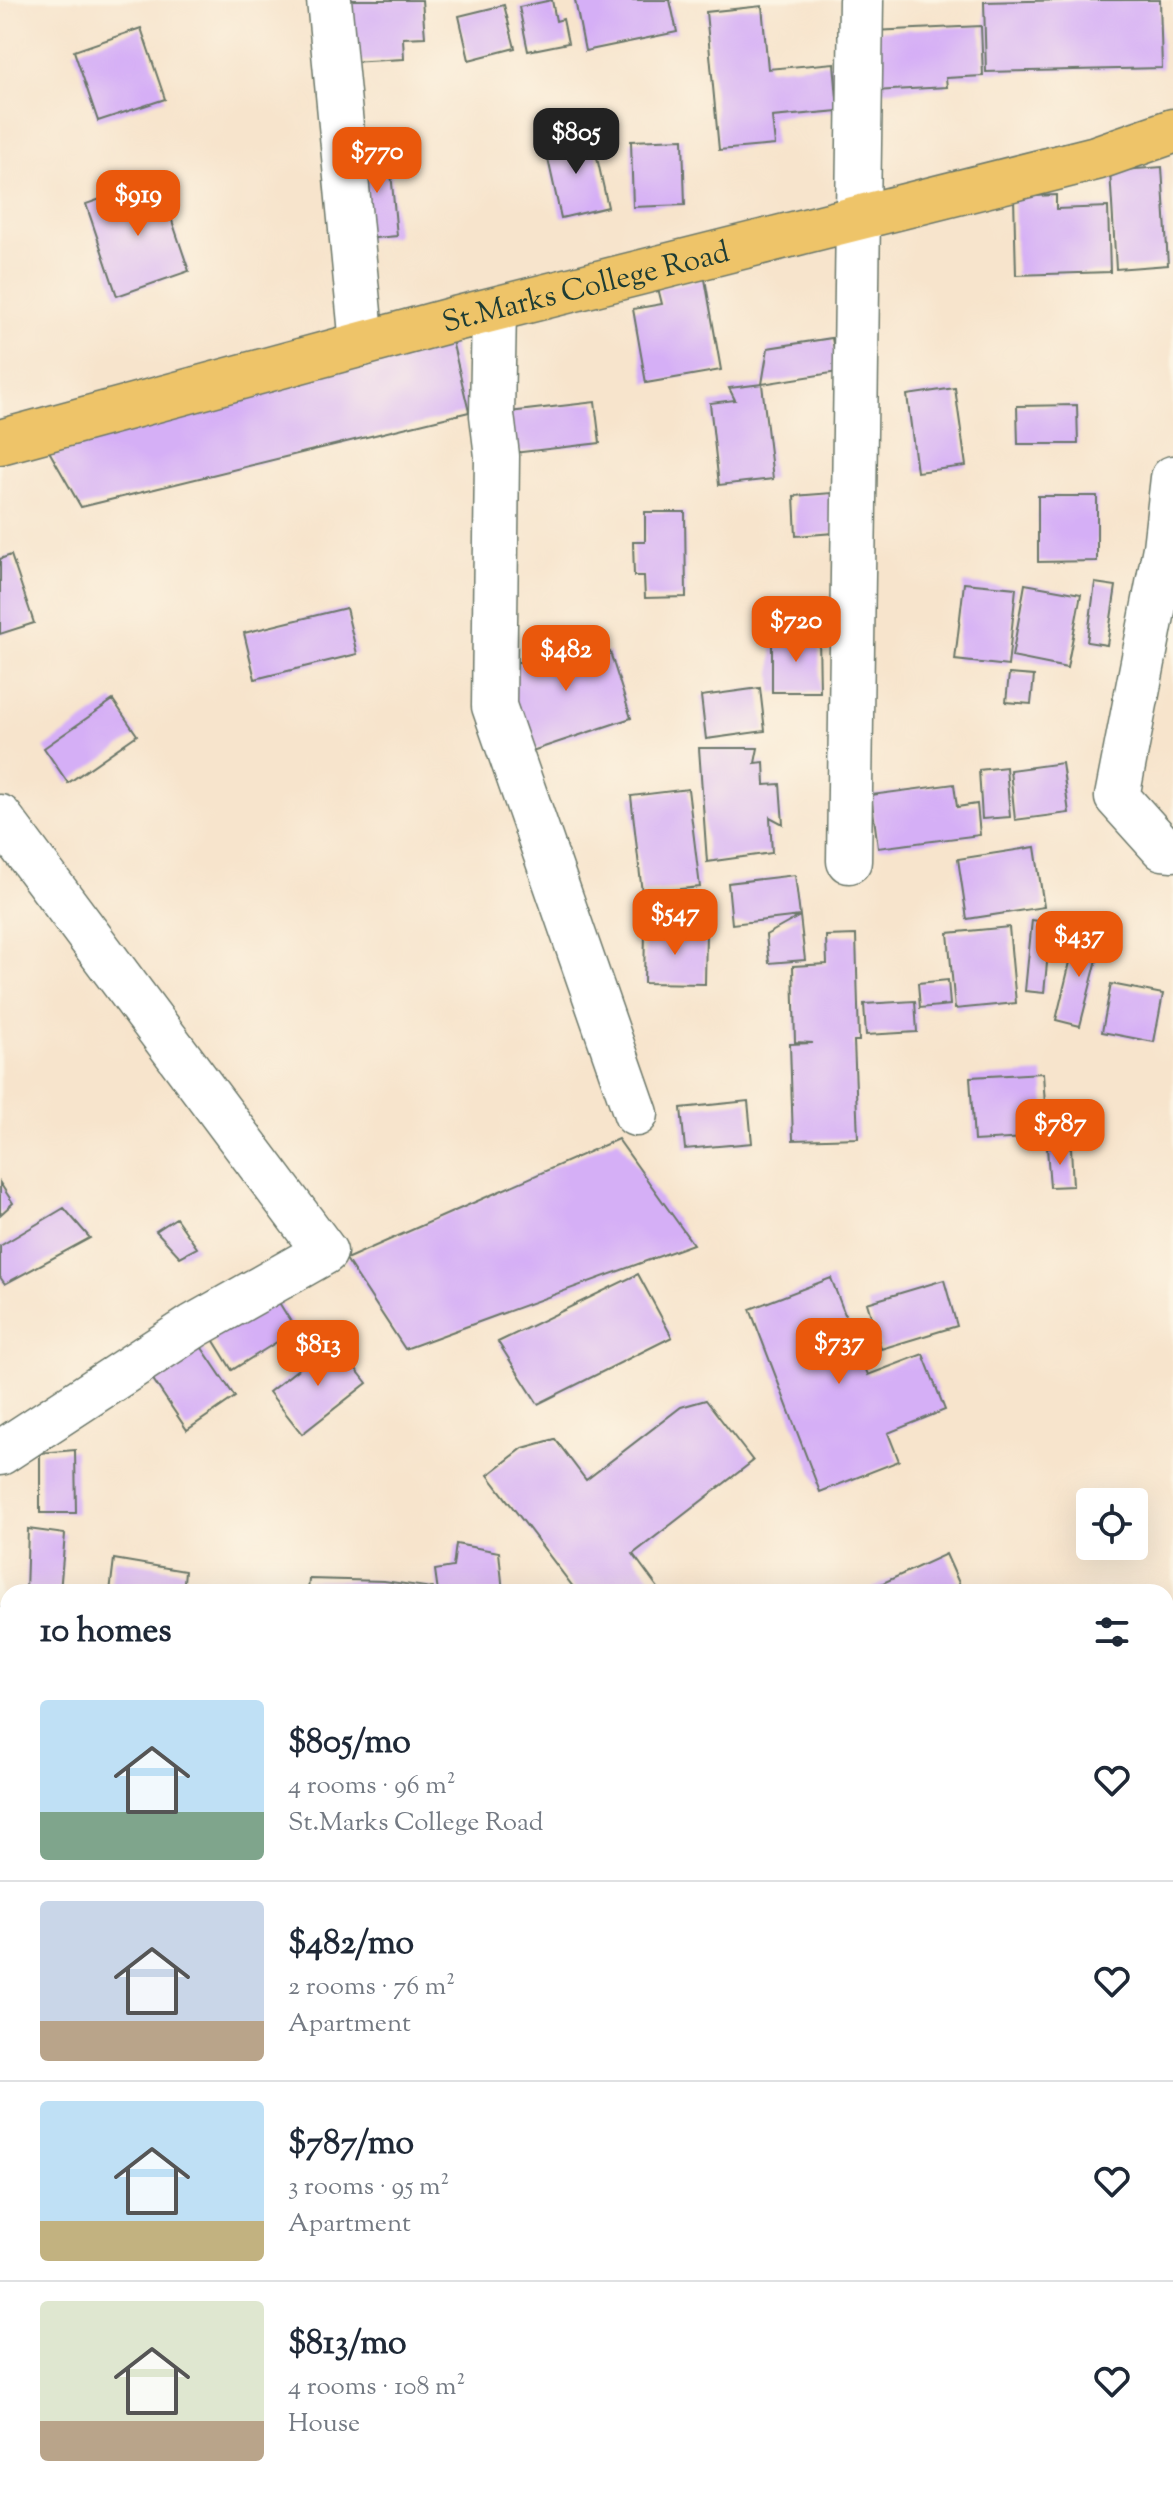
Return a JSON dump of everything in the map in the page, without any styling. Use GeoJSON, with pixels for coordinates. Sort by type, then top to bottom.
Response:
{"type":"FeatureCollection","features":[{"type":"Feature","properties":{"kind":"main road","name":"St.Marks College Road"},"geometry":{"type":"LineString","coordinates":[[0,442],[362,344],[1096,158],[1173,131]]}},
{"type":"Feature","properties":{"kind":"street"},"geometry":{"type":"LineString","coordinates":[[329,0],[362,344]]}},
{"type":"Feature","properties":{"kind":"street"},"geometry":{"type":"LineString","coordinates":[[849,861],[861,0]]}},
{"type":"Feature","properties":{"kind":"street"},"geometry":{"type":"LineString","coordinates":[[494,310],[492,415],[497,456],[494,706],[636,1114]]}},
{"type":"Feature","properties":{"kind":"street"},"geometry":{"type":"LineString","coordinates":[[1173,478],[1165,548],[1117,797],[1163,848],[1173,849]]}},
{"type":"Feature","properties":{"kind":"street"},"geometry":{"type":"LineString","coordinates":[[0,817],[325,1252],[194,1326],[0,1453]]}},
{"type":"Feature","properties":{"kind":"building"},"geometry":{"type":"Polygon","coordinates":[[[348,0],[422,0],[425,37],[403,38],[404,59],[350,62],[348,0]]]}},
{"type":"Feature","properties":{"kind":"building"},"geometry":{"type":"Polygon","coordinates":[[[552,0],[556,21],[563,19],[568,43],[528,51],[519,7],[552,0]]]}},
{"type":"Feature","properties":{"kind":"building"},"geometry":{"type":"Polygon","coordinates":[[[575,0],[670,0],[677,32],[585,51],[575,0]]]}},
{"type":"Feature","properties":{"kind":"building"},"geometry":{"type":"Polygon","coordinates":[[[1160,0],[1162,68],[986,72],[984,2],[1160,0]]]}},
{"type":"Feature","properties":{"kind":"building"},"geometry":{"type":"Polygon","coordinates":[[[504,5],[515,48],[469,60],[459,16],[504,5]]]}},
{"type":"Feature","properties":{"kind":"building"},"geometry":{"type":"Polygon","coordinates":[[[762,6],[768,69],[834,63],[838,111],[772,117],[775,145],[719,150],[706,12],[762,6]]]}},
{"type":"Feature","properties":{"kind":"building"},"geometry":{"type":"Polygon","coordinates":[[[981,26],[983,76],[946,78],[947,87],[874,91],[872,31],[981,26]]]}},
{"type":"Feature","properties":{"kind":"building"},"geometry":{"type":"Polygon","coordinates":[[[141,28],[165,99],[98,121],[74,51],[141,28]]]}},
{"type":"Feature","properties":{"kind":"building"},"geometry":{"type":"Polygon","coordinates":[[[592,135],[608,207],[561,218],[545,145],[592,135]]]}},
{"type":"Feature","properties":{"kind":"building"},"geometry":{"type":"Polygon","coordinates":[[[683,139],[685,205],[633,207],[631,141],[683,139]]]}},
{"type":"Feature","properties":{"kind":"building"},"geometry":{"type":"Polygon","coordinates":[[[389,151],[397,236],[365,239],[358,154],[389,151]]]}},
{"type":"Feature","properties":{"kind":"building"},"geometry":{"type":"Polygon","coordinates":[[[1162,167],[1168,265],[1116,269],[1110,171],[1162,167]]]}},
{"type":"Feature","properties":{"kind":"building"},"geometry":{"type":"Polygon","coordinates":[[[158,179],[189,271],[117,296],[86,204],[158,179]]]}},
{"type":"Feature","properties":{"kind":"building"},"geometry":{"type":"Polygon","coordinates":[[[1056,195],[1056,209],[1108,207],[1110,272],[1016,275],[1014,197],[1056,195]]]}},
{"type":"Feature","properties":{"kind":"building"},"geometry":{"type":"Polygon","coordinates":[[[705,279],[721,370],[646,383],[633,309],[662,304],[658,288],[705,279]]]}},
{"type":"Feature","properties":{"kind":"building"},"geometry":{"type":"Polygon","coordinates":[[[450,332],[469,412],[81,507],[38,432],[450,332]]]}},
{"type":"Feature","properties":{"kind":"building"},"geometry":{"type":"Polygon","coordinates":[[[832,338],[838,372],[762,384],[768,348],[832,338]]]}},
{"type":"Feature","properties":{"kind":"building"},"geometry":{"type":"Polygon","coordinates":[[[762,384],[773,479],[719,485],[710,403],[735,400],[729,388],[762,384]]]}},
{"type":"Feature","properties":{"kind":"building"},"geometry":{"type":"Polygon","coordinates":[[[955,388],[966,466],[917,472],[907,395],[955,388]]]}},
{"type":"Feature","properties":{"kind":"building"},"geometry":{"type":"Polygon","coordinates":[[[595,402],[600,443],[505,454],[501,413],[595,402]]]}},
{"type":"Feature","properties":{"kind":"building"},"geometry":{"type":"Polygon","coordinates":[[[1077,405],[1078,444],[1018,444],[1017,406],[1077,405]]]}},
{"type":"Feature","properties":{"kind":"building"},"geometry":{"type":"Polygon","coordinates":[[[832,493],[834,533],[796,536],[794,496],[832,493]]]}},
{"type":"Feature","properties":{"kind":"building"},"geometry":{"type":"Polygon","coordinates":[[[1038,496],[1097,496],[1097,561],[1038,562],[1038,496]]]}},
{"type":"Feature","properties":{"kind":"building"},"geometry":{"type":"Polygon","coordinates":[[[645,512],[685,512],[686,597],[645,598],[644,576],[634,576],[633,542],[645,542],[645,512]]]}},
{"type":"Feature","properties":{"kind":"building"},"geometry":{"type":"Polygon","coordinates":[[[11,555],[34,623],[0,634],[0,559],[11,555]]]}},
{"type":"Feature","properties":{"kind":"building"},"geometry":{"type":"Polygon","coordinates":[[[964,583],[1016,588],[1008,666],[955,660],[964,583]]]}},
{"type":"Feature","properties":{"kind":"building"},"geometry":{"type":"Polygon","coordinates":[[[1095,583],[1116,586],[1107,645],[1087,642],[1095,583]]]}},
{"type":"Feature","properties":{"kind":"building"},"geometry":{"type":"Polygon","coordinates":[[[1025,584],[1081,594],[1067,668],[1012,657],[1025,584]]]}},
{"type":"Feature","properties":{"kind":"building"},"geometry":{"type":"Polygon","coordinates":[[[346,608],[357,654],[255,679],[244,633],[346,608]]]}},
{"type":"Feature","properties":{"kind":"building"},"geometry":{"type":"Polygon","coordinates":[[[579,635],[586,659],[610,652],[631,718],[532,751],[503,662],[546,662],[546,636],[579,635]]]}},
{"type":"Feature","properties":{"kind":"building"},"geometry":{"type":"Polygon","coordinates":[[[772,635],[819,635],[820,692],[772,692],[772,635]]]}},
{"type":"Feature","properties":{"kind":"building"},"geometry":{"type":"Polygon","coordinates":[[[1009,674],[1034,676],[1031,704],[1006,702],[1009,674]]]}},
{"type":"Feature","properties":{"kind":"building"},"geometry":{"type":"Polygon","coordinates":[[[760,688],[765,731],[706,739],[701,696],[760,688]]]}},
{"type":"Feature","properties":{"kind":"building"},"geometry":{"type":"Polygon","coordinates":[[[113,700],[137,735],[68,783],[44,748],[113,700]]]}},
{"type":"Feature","properties":{"kind":"building"},"geometry":{"type":"Polygon","coordinates":[[[699,748],[758,748],[755,763],[764,762],[765,785],[780,784],[783,824],[770,817],[772,853],[707,862],[699,748]]]}},
{"type":"Feature","properties":{"kind":"building"},"geometry":{"type":"Polygon","coordinates":[[[1062,763],[1069,813],[1015,820],[1010,770],[1062,763]]]}},
{"type":"Feature","properties":{"kind":"building"},"geometry":{"type":"Polygon","coordinates":[[[1006,767],[1010,817],[982,819],[979,770],[1006,767]]]}},
{"type":"Feature","properties":{"kind":"building"},"geometry":{"type":"Polygon","coordinates":[[[954,784],[957,807],[977,804],[980,835],[878,848],[871,795],[954,784]]]}},
{"type":"Feature","properties":{"kind":"building"},"geometry":{"type":"Polygon","coordinates":[[[688,789],[700,887],[642,893],[631,796],[688,789]]]}},
{"type":"Feature","properties":{"kind":"building"},"geometry":{"type":"Polygon","coordinates":[[[1035,847],[1044,907],[967,919],[958,859],[1035,847]]]}},
{"type":"Feature","properties":{"kind":"building"},"geometry":{"type":"Polygon","coordinates":[[[795,875],[800,916],[732,924],[728,883],[795,875]]]}},
{"type":"Feature","properties":{"kind":"building"},"geometry":{"type":"Polygon","coordinates":[[[800,916],[805,960],[769,963],[766,935],[800,916]]]}},
{"type":"Feature","properties":{"kind":"building"},"geometry":{"type":"Polygon","coordinates":[[[1032,920],[1051,923],[1044,993],[1025,991],[1032,920]]]}},
{"type":"Feature","properties":{"kind":"building"},"geometry":{"type":"Polygon","coordinates":[[[1009,927],[1016,1003],[955,1009],[948,933],[1009,927]]]}},
{"type":"Feature","properties":{"kind":"building"},"geometry":{"type":"Polygon","coordinates":[[[645,930],[706,932],[705,984],[644,983],[645,930]]]}},
{"type":"Feature","properties":{"kind":"building"},"geometry":{"type":"Polygon","coordinates":[[[1077,933],[1102,940],[1080,1026],[1056,1020],[1077,933]]]}},
{"type":"Feature","properties":{"kind":"building"},"geometry":{"type":"Polygon","coordinates":[[[856,935],[859,1041],[854,1041],[858,1138],[793,1140],[790,1044],[813,1043],[795,1042],[793,966],[827,964],[826,936],[856,935]]]}},
{"type":"Feature","properties":{"kind":"building"},"geometry":{"type":"Polygon","coordinates":[[[948,980],[950,1005],[920,1008],[918,983],[948,980]]]}},
{"type":"Feature","properties":{"kind":"building"},"geometry":{"type":"Polygon","coordinates":[[[1111,984],[1163,994],[1154,1042],[1102,1032],[1111,984]]]}},
{"type":"Feature","properties":{"kind":"building"},"geometry":{"type":"Polygon","coordinates":[[[915,1001],[917,1032],[866,1035],[864,1004],[915,1001]]]}},
{"type":"Feature","properties":{"kind":"building"},"geometry":{"type":"Polygon","coordinates":[[[1043,1073],[1047,1137],[974,1141],[970,1077],[1043,1073]]]}},
{"type":"Feature","properties":{"kind":"building"},"geometry":{"type":"Polygon","coordinates":[[[748,1101],[752,1143],[685,1149],[681,1108],[748,1101]]]}},
{"type":"Feature","properties":{"kind":"building"},"geometry":{"type":"Polygon","coordinates":[[[618,1139],[693,1244],[405,1349],[346,1259],[618,1139]]]}},
{"type":"Feature","properties":{"kind":"building"},"geometry":{"type":"Polygon","coordinates":[[[1071,1147],[1073,1186],[1050,1187],[1047,1148],[1071,1147]]]}},
{"type":"Feature","properties":{"kind":"building"},"geometry":{"type":"Polygon","coordinates":[[[0,1183],[13,1203],[0,1215],[0,1183]]]}},
{"type":"Feature","properties":{"kind":"building"},"geometry":{"type":"Polygon","coordinates":[[[64,1208],[90,1238],[5,1284],[0,1277],[0,1246],[64,1208]]]}},
{"type":"Feature","properties":{"kind":"building"},"geometry":{"type":"Polygon","coordinates":[[[176,1218],[197,1248],[180,1257],[156,1231],[176,1218]]]}},
{"type":"Feature","properties":{"kind":"building"},"geometry":{"type":"Polygon","coordinates":[[[638,1274],[672,1337],[538,1404],[498,1342],[638,1274]]]}},
{"type":"Feature","properties":{"kind":"building"},"geometry":{"type":"Polygon","coordinates":[[[831,1278],[868,1375],[923,1354],[945,1410],[888,1433],[899,1461],[820,1492],[750,1309],[831,1278]]]}},
{"type":"Feature","properties":{"kind":"building"},"geometry":{"type":"Polygon","coordinates":[[[944,1280],[957,1326],[881,1349],[867,1303],[944,1280]]]}},
{"type":"Feature","properties":{"kind":"building"},"geometry":{"type":"Polygon","coordinates":[[[270,1288],[296,1330],[232,1370],[206,1328],[270,1288]]]}},
{"type":"Feature","properties":{"kind":"building"},"geometry":{"type":"Polygon","coordinates":[[[194,1336],[235,1397],[187,1430],[146,1369],[194,1336]]]}},
{"type":"Feature","properties":{"kind":"building"},"geometry":{"type":"Polygon","coordinates":[[[334,1341],[367,1383],[302,1434],[269,1392],[334,1341]]]}},
{"type":"Feature","properties":{"kind":"building"},"geometry":{"type":"Polygon","coordinates":[[[706,1400],[753,1461],[633,1554],[655,1584],[571,1584],[488,1475],[523,1448],[555,1439],[586,1480],[681,1407],[706,1400]]]}},
{"type":"Feature","properties":{"kind":"building"},"geometry":{"type":"Polygon","coordinates":[[[75,1450],[76,1513],[40,1513],[40,1453],[75,1450]]]}},
{"type":"Feature","properties":{"kind":"building"},"geometry":{"type":"Polygon","coordinates":[[[28,1529],[65,1534],[61,1584],[26,1584],[28,1529]]]}},
{"type":"Feature","properties":{"kind":"building"},"geometry":{"type":"Polygon","coordinates":[[[456,1544],[499,1552],[502,1584],[437,1584],[435,1570],[453,1567],[456,1544]]]}},
{"type":"Feature","properties":{"kind":"building"},"geometry":{"type":"Polygon","coordinates":[[[946,1554],[959,1584],[881,1584],[946,1554]]]}},
{"type":"Feature","properties":{"kind":"building"},"geometry":{"type":"Polygon","coordinates":[[[114,1559],[185,1571],[184,1584],[111,1584],[114,1559]]]}},
{"type":"Feature","properties":{"kind":"building"},"geometry":{"type":"Polygon","coordinates":[[[309,1579],[405,1584],[309,1584],[309,1579]]]}}]}
